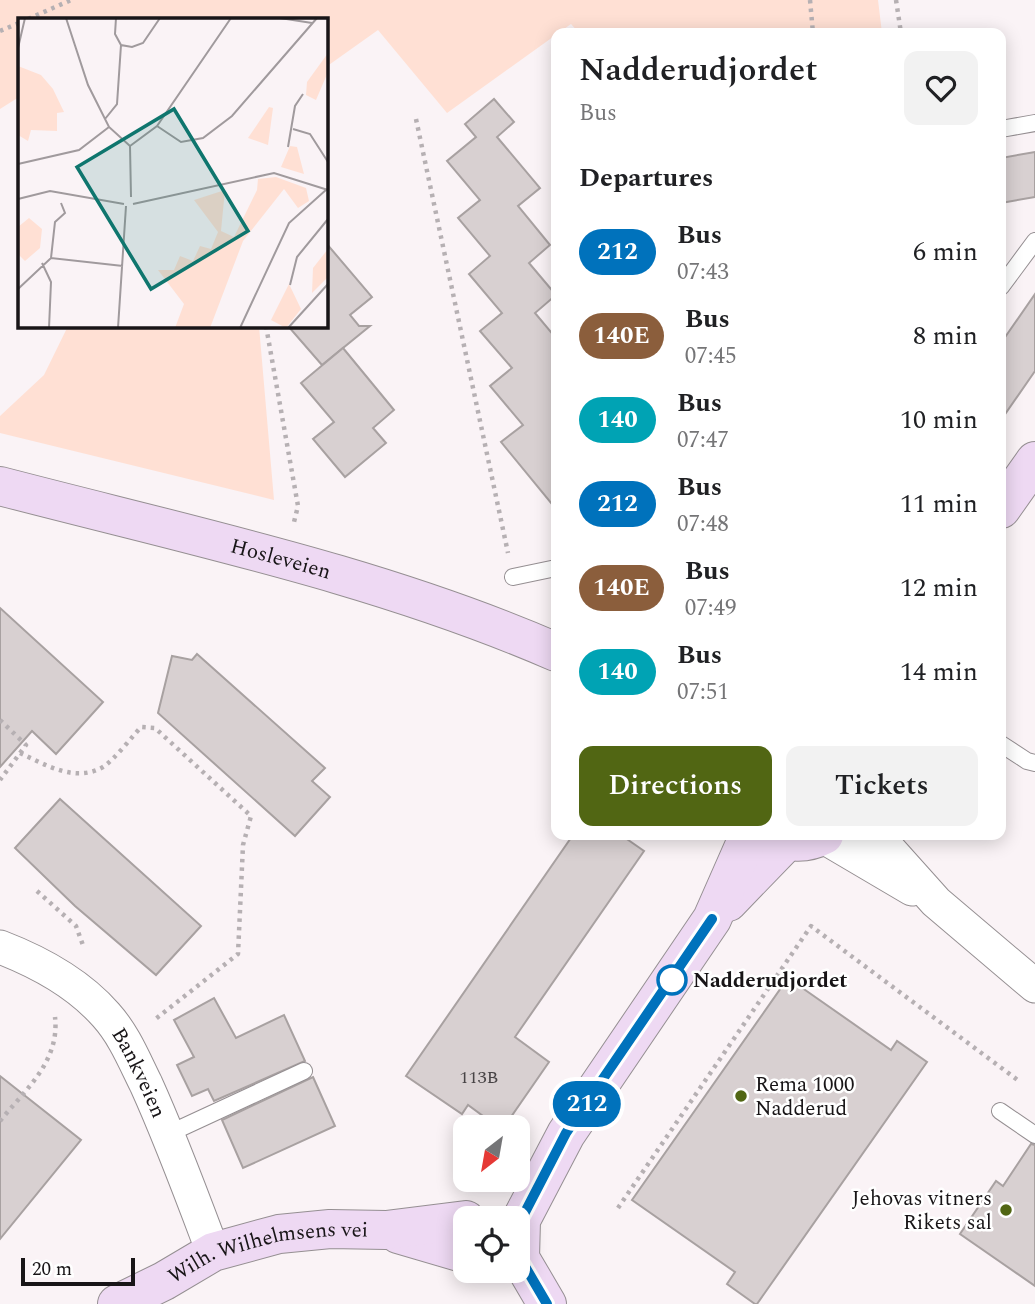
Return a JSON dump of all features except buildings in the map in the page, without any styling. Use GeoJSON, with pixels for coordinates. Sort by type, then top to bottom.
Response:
{"type":"FeatureCollection","features":[{"type":"Feature","properties":{"kind":"street"},"geometry":{"type":"LineString","coordinates":[[1006,498],[1035,461]]}},
{"type":"Feature","properties":{"kind":"street","name":"Hosleveien"},"geometry":{"type":"LineString","coordinates":[[0,486],[285,560],[448,610],[551,650]]}},
{"type":"Feature","properties":{"kind":"street"},"geometry":{"type":"LineString","coordinates":[[527,1206],[566,1133],[712,919],[747,840]]}},
{"type":"Feature","properties":{"kind":"street"},"geometry":{"type":"LineString","coordinates":[[712,919],[797,840]]}},
{"type":"Feature","properties":{"kind":"street"},"geometry":{"type":"LineString","coordinates":[[806,840],[936,902]]}},
{"type":"Feature","properties":{"kind":"street"},"geometry":{"type":"LineString","coordinates":[[880,840],[936,902],[1035,986]]}},
{"type":"Feature","properties":{"kind":"street","name":"Bankveien"},"geometry":{"type":"LineString","coordinates":[[0,947],[35,960],[69,983],[107,1016],[126,1043],[169,1134],[213,1252]]}},
{"type":"Feature","properties":{"kind":"street","name":"Wilh. Wilhelmsens vei"},"geometry":{"type":"LineString","coordinates":[[117,1304],[164,1281],[213,1252],[279,1234],[330,1229],[386,1230],[453,1222]]}},
{"type":"Feature","properties":{"kind":"street","name":"Wilh. Wilhelmsens vei"},"geometry":{"type":"LineString","coordinates":[[386,1230],[453,1250]]}},
{"type":"Feature","properties":{"kind":"street"},"geometry":{"type":"LineString","coordinates":[[530,1276],[547,1304]]}},
{"type":"Feature","properties":{"kind":"lane"},"geometry":{"type":"LineString","coordinates":[[1006,128],[1035,123]]}},
{"type":"Feature","properties":{"kind":"lane"},"geometry":{"type":"LineString","coordinates":[[1006,280],[1035,241]]}},
{"type":"Feature","properties":{"kind":"lane"},"geometry":{"type":"LineString","coordinates":[[513,577],[551,569]]}},
{"type":"Feature","properties":{"kind":"lane"},"geometry":{"type":"LineString","coordinates":[[1006,747],[1035,763]]}},
{"type":"Feature","properties":{"kind":"lane"},"geometry":{"type":"LineString","coordinates":[[169,1134],[304,1071]]}},
{"type":"Feature","properties":{"kind":"lane"},"geometry":{"type":"LineString","coordinates":[[1000,1111],[1035,1135]]}},
{"type":"Feature","properties":{"kind":"path"},"geometry":{"type":"LineString","coordinates":[[30,18],[71,0]]}},
{"type":"Feature","properties":{"kind":"path"},"geometry":{"type":"LineString","coordinates":[[810,0],[813,28]]}},
{"type":"Feature","properties":{"kind":"path"},"geometry":{"type":"LineString","coordinates":[[896,0],[900,28]]}},
{"type":"Feature","properties":{"kind":"path"},"geometry":{"type":"LineString","coordinates":[[0,32],[18,23]]}},
{"type":"Feature","properties":{"kind":"path"},"geometry":{"type":"LineString","coordinates":[[416,119],[513,577]]}},
{"type":"Feature","properties":{"kind":"path"},"geometry":{"type":"LineString","coordinates":[[265,327],[298,506],[285,560]]}},
{"type":"Feature","properties":{"kind":"path"},"geometry":{"type":"LineString","coordinates":[[0,720],[26,745],[0,780]]}},
{"type":"Feature","properties":{"kind":"path"},"geometry":{"type":"LineString","coordinates":[[20,753],[73,774],[83,774],[104,766],[141,727],[155,728],[251,816],[242,855],[238,954],[126,1043]]}},
{"type":"Feature","properties":{"kind":"path"},"geometry":{"type":"LineString","coordinates":[[0,1121],[42,1069],[54,1046],[57,1030],[51,1003],[86,967],[83,945],[76,926],[37,891]]}},
{"type":"Feature","properties":{"kind":"path"},"geometry":{"type":"LineString","coordinates":[[618,1208],[811,926],[1019,1081]]}},
{"type":"Feature","properties":{"kind":"shaded area"},"geometry":{"type":"Polygon","coordinates":[[[0,0],[878,0],[881,28],[575,28],[571,24],[565,28],[551,28],[551,38],[447,113],[378,30],[327,66],[327,18],[18,18],[18,98],[0,109],[0,0]]]}},
{"type":"Feature","properties":{"kind":"shaded area"},"geometry":{"type":"Polygon","coordinates":[[[68,327],[259,327],[274,500],[0,433],[0,416],[44,375],[68,327]]]}},
{"type":"Feature","properties":{"kind":"bus line","name":"212"},"geometry":{"type":"LineString","coordinates":[[547,1304],[520,1258],[521,1220],[566,1133],[699,942],[712,919]]}},
{"type":"Feature","properties":{"kind":"place","name":"Nadderudjordet"},"geometry":{"type":"Point","coordinates":[672,980]}},
{"type":"Feature","properties":{"kind":"place","name":"Rema 1000 Nadderud"},"geometry":{"type":"Point","coordinates":[741,1096]}},
{"type":"Feature","properties":{"kind":"place","name":"Jehovas vitners Rikets sal"},"geometry":{"type":"Point","coordinates":[1006,1210]}}]}
